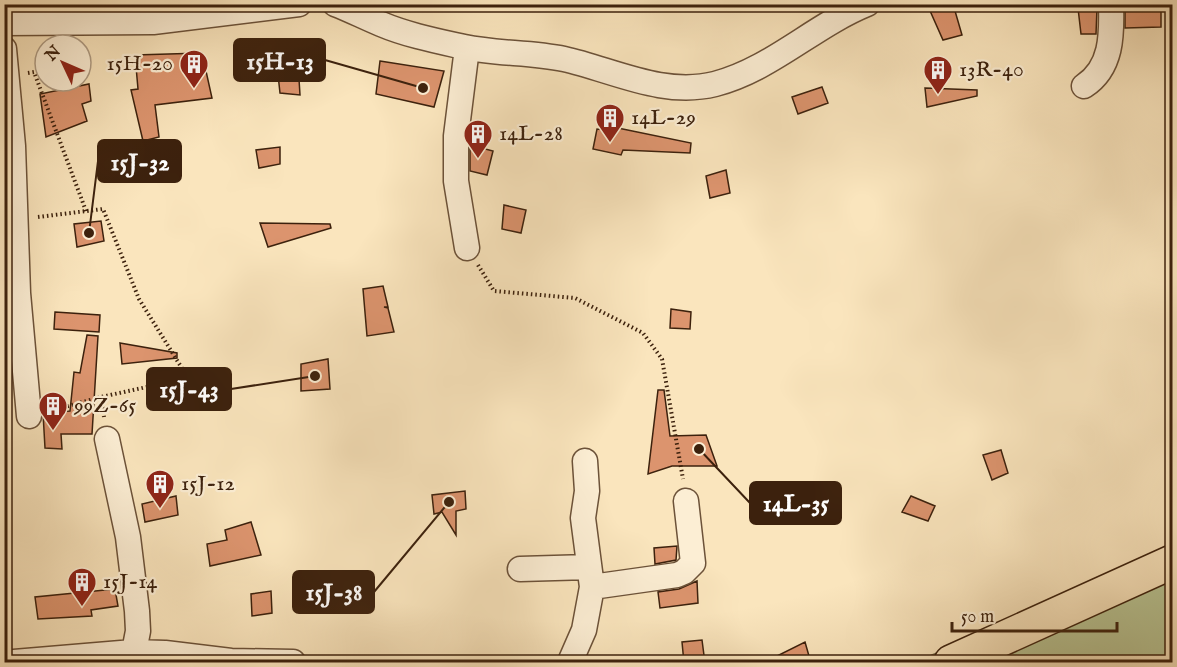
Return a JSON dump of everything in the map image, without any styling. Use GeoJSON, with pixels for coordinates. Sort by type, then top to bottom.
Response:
{"type":"FeatureCollection","features":[{"type":"Feature","properties":{"kind":"main road"},"geometry":{"type":"LineString","coordinates":[[951,663],[1173,562]]}},
{"type":"Feature","properties":{"kind":"street"},"geometry":{"type":"LineString","coordinates":[[4,22],[153,22],[299,4]]}},
{"type":"Feature","properties":{"kind":"street"},"geometry":{"type":"LineString","coordinates":[[335,4],[382,24],[467,48],[563,59],[631,80],[677,87],[713,85],[754,69],[817,30],[867,4]]}},
{"type":"Feature","properties":{"kind":"street"},"geometry":{"type":"LineString","coordinates":[[1084,86],[1096,79],[1107,57],[1111,35],[1111,4]]}},
{"type":"Feature","properties":{"kind":"street"},"geometry":{"type":"LineString","coordinates":[[467,48],[459,97],[456,147],[456,181],[467,248]]}},
{"type":"Feature","properties":{"kind":"street"},"geometry":{"type":"LineString","coordinates":[[4,50],[18,293],[29,416]]}},
{"type":"Feature","properties":{"kind":"street"},"geometry":{"type":"LineString","coordinates":[[107,439],[129,548],[138,631],[133,657]]}},
{"type":"Feature","properties":{"kind":"street"},"geometry":{"type":"LineString","coordinates":[[570,663],[588,616],[591,577],[583,518],[587,491],[585,460]]}},
{"type":"Feature","properties":{"kind":"street"},"geometry":{"type":"LineString","coordinates":[[520,569],[591,577],[677,574],[689,568],[693,563],[686,501]]}},
{"type":"Feature","properties":{"kind":"street"},"geometry":{"type":"LineString","coordinates":[[14,663],[133,657],[165,653],[231,661],[293,663]]}},
{"type":"Feature","properties":{"kind":"path"},"geometry":{"type":"LineString","coordinates":[[7,74],[34,72],[86,211]]}},
{"type":"Feature","properties":{"kind":"path"},"geometry":{"type":"LineString","coordinates":[[15,220],[104,209],[140,299],[188,378],[29,416]]}},
{"type":"Feature","properties":{"kind":"path"},"geometry":{"type":"LineString","coordinates":[[467,248],[494,291],[575,298],[643,333],[662,358],[686,501]]}},
{"type":"Feature","properties":{"kind":"path"},"geometry":{"type":"LineString","coordinates":[[101,397],[107,439]]}},
{"type":"Feature","properties":{"kind":"green space"},"geometry":{"type":"Polygon","coordinates":[[[1172,556],[1172,662],[915,662],[1172,556]]]}},
{"type":"Feature","properties":{"kind":"building"},"geometry":{"type":"Polygon","coordinates":[[[927,4],[953,4],[962,35],[943,40],[927,4]]]}},
{"type":"Feature","properties":{"kind":"building"},"geometry":{"type":"Polygon","coordinates":[[[1161,6],[1161,27],[1125,28],[1125,9],[1161,6]]]}},
{"type":"Feature","properties":{"kind":"building"},"geometry":{"type":"Polygon","coordinates":[[[1078,8],[1097,8],[1096,34],[1081,34],[1078,8]]]}},
{"type":"Feature","properties":{"kind":"building"},"geometry":{"type":"Polygon","coordinates":[[[202,53],[212,98],[155,105],[159,137],[143,141],[131,90],[138,89],[135,55],[202,53]]]}},
{"type":"Feature","properties":{"kind":"building"},"geometry":{"type":"Polygon","coordinates":[[[276,56],[298,63],[300,95],[280,93],[276,56]]]}},
{"type":"Feature","properties":{"kind":"building"},"geometry":{"type":"Polygon","coordinates":[[[380,61],[444,71],[434,107],[376,94],[380,61]]]}},
{"type":"Feature","properties":{"kind":"building"},"geometry":{"type":"Polygon","coordinates":[[[822,87],[828,103],[798,114],[792,97],[822,87]]]}},
{"type":"Feature","properties":{"kind":"building"},"geometry":{"type":"Polygon","coordinates":[[[925,88],[977,90],[977,96],[927,107],[925,88]]]}},
{"type":"Feature","properties":{"kind":"building"},"geometry":{"type":"Polygon","coordinates":[[[90,93],[91,101],[82,104],[87,121],[46,137],[40,94],[90,93]]]}},
{"type":"Feature","properties":{"kind":"building"},"geometry":{"type":"Polygon","coordinates":[[[613,127],[691,143],[690,153],[623,150],[621,155],[593,149],[597,129],[612,131],[613,127]]]}},
{"type":"Feature","properties":{"kind":"building","name":"14L-28"},"geometry":{"type":"Polygon","coordinates":[[[470,145],[493,151],[487,175],[470,171],[470,145]]]}},
{"type":"Feature","properties":{"kind":"building"},"geometry":{"type":"Polygon","coordinates":[[[280,147],[280,164],[259,168],[256,150],[280,147]]]}},
{"type":"Feature","properties":{"kind":"building"},"geometry":{"type":"Polygon","coordinates":[[[726,170],[730,193],[710,198],[706,176],[726,170]]]}},
{"type":"Feature","properties":{"kind":"building"},"geometry":{"type":"Polygon","coordinates":[[[504,205],[526,210],[521,233],[502,229],[504,205]]]}},
{"type":"Feature","properties":{"kind":"building"},"geometry":{"type":"Polygon","coordinates":[[[101,221],[104,241],[77,247],[74,224],[101,221]]]}},
{"type":"Feature","properties":{"kind":"building"},"geometry":{"type":"Polygon","coordinates":[[[260,223],[330,224],[331,228],[268,247],[260,223]]]}},
{"type":"Feature","properties":{"kind":"building"},"geometry":{"type":"Polygon","coordinates":[[[383,286],[388,307],[384,307],[388,308],[394,332],[367,336],[363,289],[383,286]]]}},
{"type":"Feature","properties":{"kind":"building"},"geometry":{"type":"Polygon","coordinates":[[[671,309],[691,312],[690,329],[670,328],[671,309]]]}},
{"type":"Feature","properties":{"kind":"building"},"geometry":{"type":"Polygon","coordinates":[[[55,312],[100,315],[99,332],[54,329],[55,312]]]}},
{"type":"Feature","properties":{"kind":"building"},"geometry":{"type":"Polygon","coordinates":[[[87,335],[98,336],[92,434],[61,434],[62,449],[45,448],[43,413],[70,411],[74,372],[80,373],[87,335]]]}},
{"type":"Feature","properties":{"kind":"building"},"geometry":{"type":"Polygon","coordinates":[[[120,343],[177,353],[177,358],[122,364],[120,343]]]}},
{"type":"Feature","properties":{"kind":"building"},"geometry":{"type":"Polygon","coordinates":[[[328,359],[330,389],[301,391],[301,364],[328,359]]]}},
{"type":"Feature","properties":{"kind":"building"},"geometry":{"type":"Polygon","coordinates":[[[658,390],[664,390],[670,436],[706,435],[717,466],[672,466],[648,474],[658,390]]]}},
{"type":"Feature","properties":{"kind":"building"},"geometry":{"type":"Polygon","coordinates":[[[1001,450],[1008,473],[992,480],[983,455],[1001,450]]]}},
{"type":"Feature","properties":{"kind":"building"},"geometry":{"type":"Polygon","coordinates":[[[465,491],[466,509],[456,511],[456,535],[442,512],[434,514],[432,495],[465,491]]]}},
{"type":"Feature","properties":{"kind":"building","name":"15J-12"},"geometry":{"type":"Polygon","coordinates":[[[176,496],[178,515],[145,522],[142,504],[176,496]]]}},
{"type":"Feature","properties":{"kind":"building"},"geometry":{"type":"Polygon","coordinates":[[[911,496],[935,506],[928,521],[902,512],[911,496]]]}},
{"type":"Feature","properties":{"kind":"building"},"geometry":{"type":"Polygon","coordinates":[[[251,522],[261,555],[210,566],[207,544],[227,540],[225,530],[251,522]]]}},
{"type":"Feature","properties":{"kind":"building"},"geometry":{"type":"Polygon","coordinates":[[[677,546],[676,560],[655,564],[654,548],[677,546]]]}},
{"type":"Feature","properties":{"kind":"building"},"geometry":{"type":"Polygon","coordinates":[[[697,581],[698,603],[660,608],[658,592],[679,589],[697,581]]]}},
{"type":"Feature","properties":{"kind":"building"},"geometry":{"type":"Polygon","coordinates":[[[115,589],[118,606],[91,610],[92,616],[38,619],[35,597],[115,589]]]}},
{"type":"Feature","properties":{"kind":"building"},"geometry":{"type":"Polygon","coordinates":[[[271,591],[272,613],[252,616],[251,594],[271,591]]]}},
{"type":"Feature","properties":{"kind":"building"},"geometry":{"type":"Polygon","coordinates":[[[702,640],[705,663],[684,663],[682,642],[702,640]]]}},
{"type":"Feature","properties":{"kind":"building"},"geometry":{"type":"Polygon","coordinates":[[[805,642],[811,663],[763,663],[805,642]]]}},
{"type":"Feature","properties":{"kind":"place","name":"15H-13"},"geometry":{"type":"Point","coordinates":[423,88]}},
{"type":"Feature","properties":{"kind":"place","name":"15H-20"},"geometry":{"type":"Point","coordinates":[194,90]}},
{"type":"Feature","properties":{"kind":"place","name":"13R-40"},"geometry":{"type":"Point","coordinates":[938,96]}},
{"type":"Feature","properties":{"kind":"place","name":"14L-29"},"geometry":{"type":"Point","coordinates":[610,144]}},
{"type":"Feature","properties":{"kind":"place","name":"14L-28"},"geometry":{"type":"Point","coordinates":[478,160]}},
{"type":"Feature","properties":{"kind":"place","name":"15J-32"},"geometry":{"type":"Point","coordinates":[89,233]}},
{"type":"Feature","properties":{"kind":"place","name":"15J-43"},"geometry":{"type":"Point","coordinates":[315,376]}},
{"type":"Feature","properties":{"kind":"place","name":"99Z-65"},"geometry":{"type":"Point","coordinates":[53,432]}},
{"type":"Feature","properties":{"kind":"place","name":"14L-35"},"geometry":{"type":"Point","coordinates":[699,449]}},
{"type":"Feature","properties":{"kind":"place","name":"15J-38"},"geometry":{"type":"Point","coordinates":[449,502]}},
{"type":"Feature","properties":{"kind":"place","name":"15J-12"},"geometry":{"type":"Point","coordinates":[160,510]}},
{"type":"Feature","properties":{"kind":"place","name":"15J-14"},"geometry":{"type":"Point","coordinates":[82,608]}}]}
